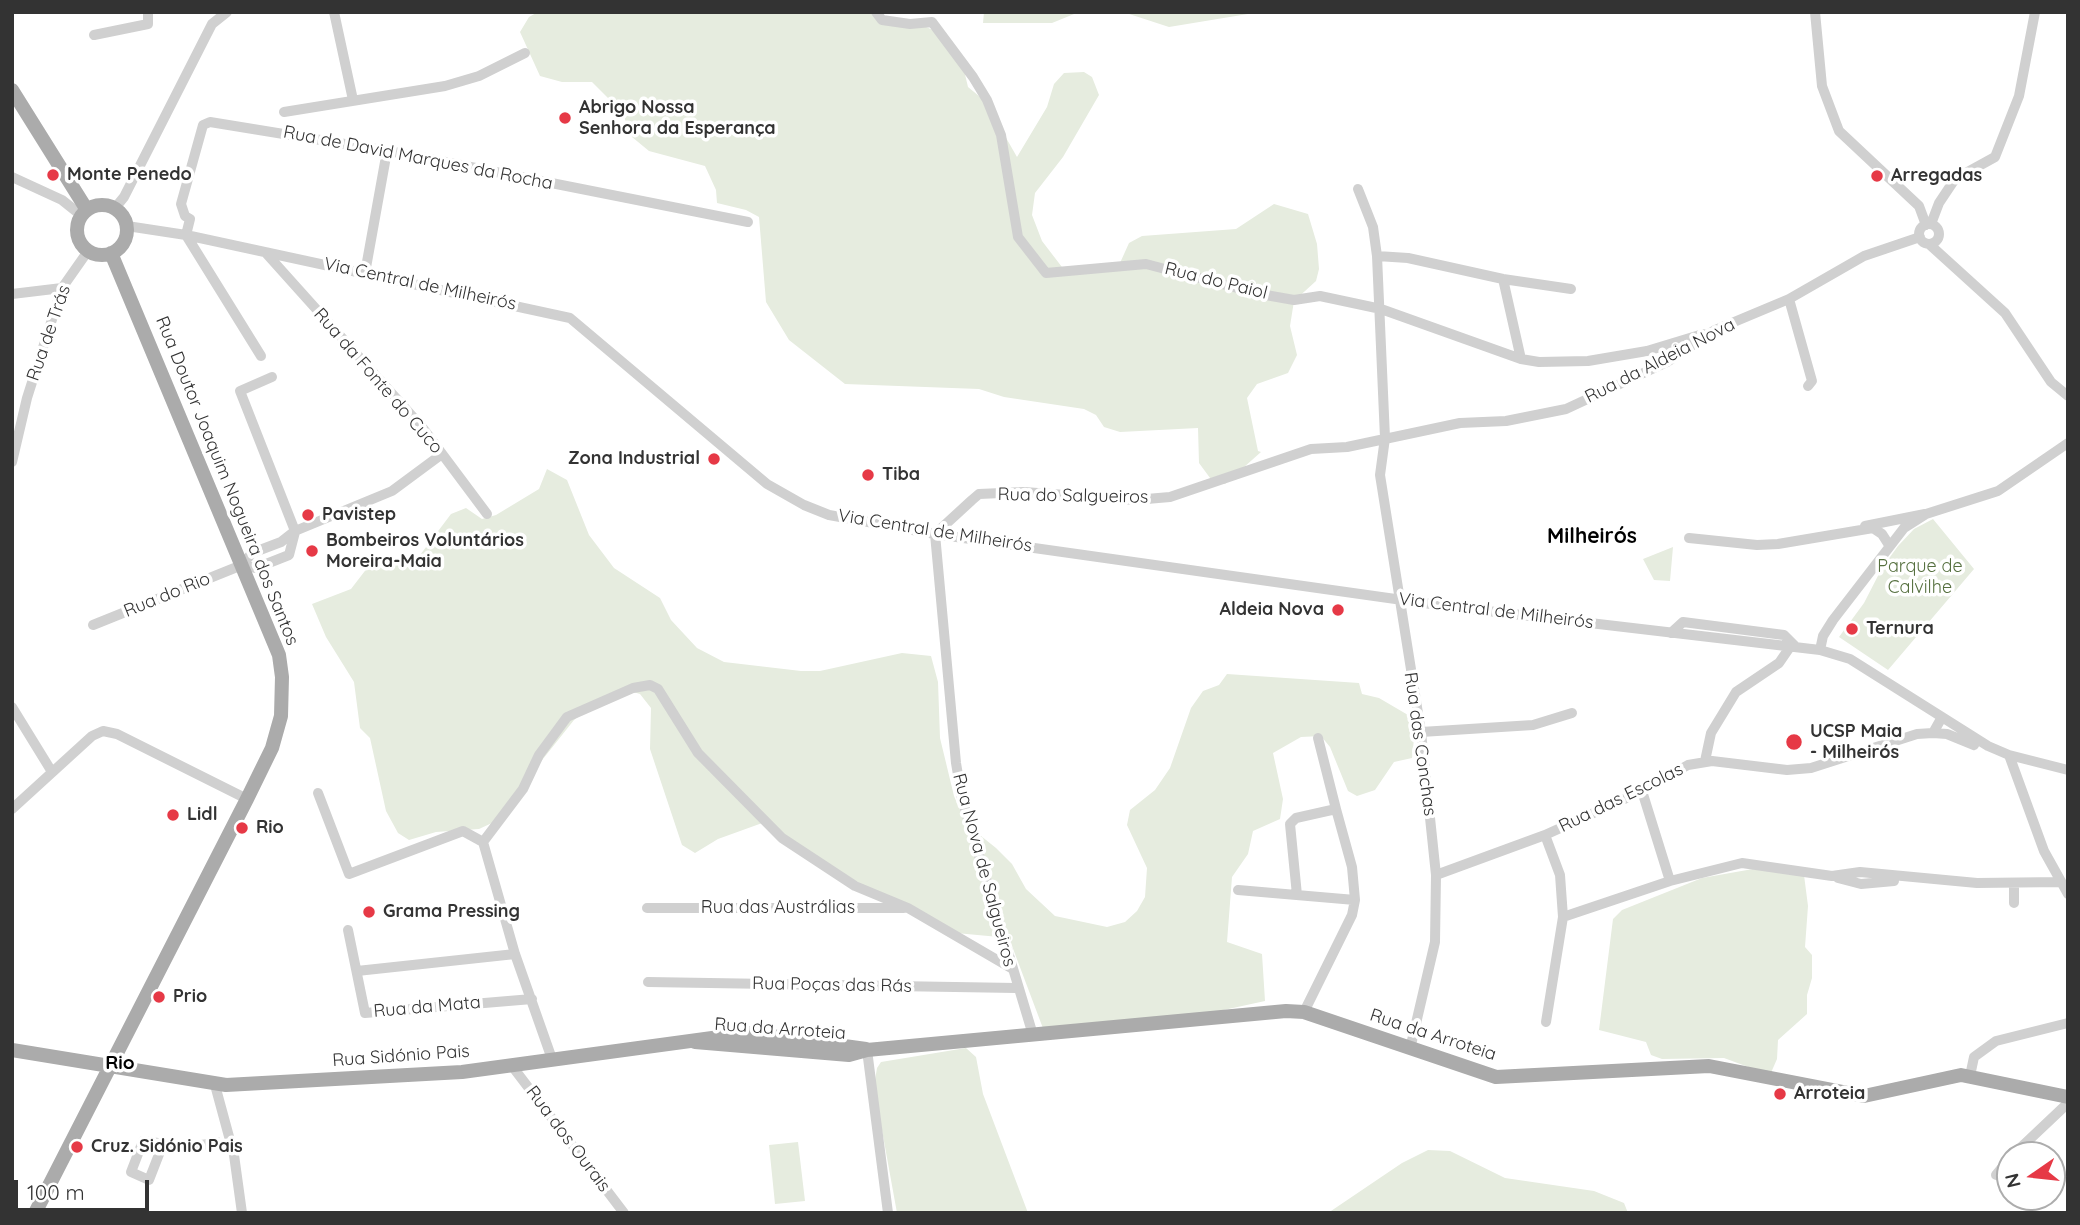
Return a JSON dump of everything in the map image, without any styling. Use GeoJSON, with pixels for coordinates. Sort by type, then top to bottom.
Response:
{"type":"FeatureCollection","features":[{"type":"Feature","properties":{"kind":"main road"},"geometry":{"type":"LineString","coordinates":[[12,90],[84,213]]}},
{"type":"Feature","properties":{"kind":"main road"},"geometry":{"type":"LineString","coordinates":[[98,205],[115,208],[127,226],[126,239],[111,253],[99,255],[88,251],[78,232],[84,213],[98,205]]}},
{"type":"Feature","properties":{"kind":"main road","name":"Rua Doutor Joaquim Nogueira dos Santos"},"geometry":{"type":"LineString","coordinates":[[35,1213],[247,799],[277,733],[282,677],[279,655],[111,253]]}},
{"type":"Feature","properties":{"kind":"main road","name":"Rua da Arroteia"},"geometry":{"type":"LineString","coordinates":[[695,1042],[818,1055],[849,1055],[867,1050],[1259,1011],[1304,1012],[1496,1077],[1709,1066],[1864,1096],[1940,1078],[1970,1076],[2068,1097]]}},
{"type":"Feature","properties":{"kind":"main road","name":"Rua Sidónio Pais"},"geometry":{"type":"LineString","coordinates":[[12,1050],[215,1085],[462,1072],[695,1042]]}},
{"type":"Feature","properties":{"kind":"street"},"geometry":{"type":"LineString","coordinates":[[94,35],[148,23],[148,12]]}},
{"type":"Feature","properties":{"kind":"street"},"geometry":{"type":"LineString","coordinates":[[115,208],[124,197],[212,24],[228,12]]}},
{"type":"Feature","properties":{"kind":"street"},"geometry":{"type":"LineString","coordinates":[[334,12],[353,100]]}},
{"type":"Feature","properties":{"kind":"street","name":"Rua do Paiol"},"geometry":{"type":"LineString","coordinates":[[876,12],[882,20],[910,24],[932,22],[973,77],[987,100],[1001,135],[1018,237],[1046,273],[1146,264],[1260,294],[1294,300],[1320,296],[1381,309],[1521,359],[1539,362],[1588,361],[1647,351],[1715,330]]}},
{"type":"Feature","properties":{"kind":"street"},"geometry":{"type":"LineString","coordinates":[[1815,12],[1822,86],[1839,131],[1915,202],[1939,235],[1948,259]]}},
{"type":"Feature","properties":{"kind":"street"},"geometry":{"type":"LineString","coordinates":[[2035,12],[2019,96],[1995,157],[1955,179],[1938,203],[1929,224],[1921,228],[1924,240],[2005,313],[2051,382],[2068,396]]}},
{"type":"Feature","properties":{"kind":"street"},"geometry":{"type":"LineString","coordinates":[[284,112],[445,86],[479,76],[525,53]]}},
{"type":"Feature","properties":{"kind":"street","name":"Rua de David Marques da Rocha"},"geometry":{"type":"LineString","coordinates":[[186,235],[190,219],[185,216],[181,204],[206,122],[387,151],[748,222]]}},
{"type":"Feature","properties":{"kind":"street"},"geometry":{"type":"LineString","coordinates":[[365,273],[387,151]]}},
{"type":"Feature","properties":{"kind":"street"},"geometry":{"type":"LineString","coordinates":[[12,177],[84,213]]}},
{"type":"Feature","properties":{"kind":"street","name":"Rua das Conchas"},"geometry":{"type":"LineString","coordinates":[[1359,189],[1373,227],[1381,309],[1385,438],[1380,475],[1421,732],[1436,875],[1435,942],[1410,1049]]}},
{"type":"Feature","properties":{"kind":"street","name":"Via Central de Milheirós"},"geometry":{"type":"LineString","coordinates":[[127,226],[186,235],[555,312],[570,318],[767,484],[804,505],[829,514],[935,534],[1398,599],[1671,633],[1683,622],[1784,635],[1793,647],[1820,650],[1850,659],[1942,717]]}},
{"type":"Feature","properties":{"kind":"street"},"geometry":{"type":"LineString","coordinates":[[186,235],[261,356]]}},
{"type":"Feature","properties":{"kind":"street"},"geometry":{"type":"LineString","coordinates":[[1924,240],[1937,240],[1939,235]]}},
{"type":"Feature","properties":{"kind":"street","name":"Rua da Aldeia Nova"},"geometry":{"type":"LineString","coordinates":[[1385,438],[1460,423],[1506,421],[1566,409],[1667,362],[1715,330],[1789,299],[1864,256],[1924,240]]}},
{"type":"Feature","properties":{"kind":"street","name":"Rua de Trás"},"geometry":{"type":"LineString","coordinates":[[12,462],[27,398],[62,288],[88,251]]}},
{"type":"Feature","properties":{"kind":"street","name":"Rua da Fonte do Cuco"},"geometry":{"type":"LineString","coordinates":[[265,253],[442,454],[487,514]]}},
{"type":"Feature","properties":{"kind":"street"},"geometry":{"type":"LineString","coordinates":[[1377,256],[1408,258],[1503,279],[1571,289]]}},
{"type":"Feature","properties":{"kind":"street"},"geometry":{"type":"LineString","coordinates":[[1503,279],[1521,359]]}},
{"type":"Feature","properties":{"kind":"street"},"geometry":{"type":"LineString","coordinates":[[12,294],[62,288]]}},
{"type":"Feature","properties":{"kind":"street"},"geometry":{"type":"LineString","coordinates":[[1789,299],[1812,381],[1808,386]]}},
{"type":"Feature","properties":{"kind":"street"},"geometry":{"type":"LineString","coordinates":[[272,377],[240,391],[295,531],[392,491],[442,454]]}},
{"type":"Feature","properties":{"kind":"street","name":"Rua do Salgueiros"},"geometry":{"type":"LineString","coordinates":[[935,534],[979,494],[1024,492],[1135,500],[1170,497],[1289,454],[1385,438]]}},
{"type":"Feature","properties":{"kind":"street"},"geometry":{"type":"LineString","coordinates":[[1689,538],[1778,544],[1926,514],[1990,495],[2068,443]]}},
{"type":"Feature","properties":{"kind":"street"},"geometry":{"type":"LineString","coordinates":[[1820,650],[1823,636],[1833,620],[1889,545],[1926,514]]}},
{"type":"Feature","properties":{"kind":"street"},"geometry":{"type":"LineString","coordinates":[[1887,520],[1899,534]]}},
{"type":"Feature","properties":{"kind":"street"},"geometry":{"type":"LineString","coordinates":[[1859,528],[1872,528],[1882,534],[1889,545]]}},
{"type":"Feature","properties":{"kind":"street","name":"Rua do Rio"},"geometry":{"type":"LineString","coordinates":[[93,625],[242,565],[256,568],[289,555],[295,531]]}},
{"type":"Feature","properties":{"kind":"street","name":"Rua Nova de Salgueiros"},"geometry":{"type":"LineString","coordinates":[[935,534],[958,775],[1016,988],[1033,1035]]}},
{"type":"Feature","properties":{"kind":"street"},"geometry":{"type":"LineString","coordinates":[[1705,761],[1711,733],[1721,712],[1736,692],[1786,657],[1793,647]]}},
{"type":"Feature","properties":{"kind":"street"},"geometry":{"type":"LineString","coordinates":[[483,842],[523,789],[539,755],[567,717],[634,688],[650,685],[658,689],[698,753],[766,824],[855,886],[908,908],[1011,968]]}},
{"type":"Feature","properties":{"kind":"street"},"geometry":{"type":"LineString","coordinates":[[12,707],[52,772]]}},
{"type":"Feature","properties":{"kind":"street"},"geometry":{"type":"LineString","coordinates":[[1421,732],[1533,725],[1572,713]]}},
{"type":"Feature","properties":{"kind":"street"},"geometry":{"type":"LineString","coordinates":[[1933,733],[1942,717]]}},
{"type":"Feature","properties":{"kind":"street","name":"Rua das Escolas"},"geometry":{"type":"LineString","coordinates":[[1942,717],[2009,755],[2068,770]]}},
{"type":"Feature","properties":{"kind":"street"},"geometry":{"type":"LineString","coordinates":[[12,809],[92,736],[103,731],[117,733],[247,799]]}},
{"type":"Feature","properties":{"kind":"street","name":"Rua das Escolas"},"geometry":{"type":"LineString","coordinates":[[1436,875],[1545,835],[1642,791],[1689,765],[1705,761],[1787,770],[1811,768],[1917,734],[1933,733],[1958,738],[1974,746],[1977,739]]}},
{"type":"Feature","properties":{"kind":"street"},"geometry":{"type":"LineString","coordinates":[[1304,1012],[1352,915],[1355,900],[1354,874],[1318,738]]}},
{"type":"Feature","properties":{"kind":"street"},"geometry":{"type":"LineString","coordinates":[[2009,755],[2028,814],[2068,894]]}},
{"type":"Feature","properties":{"kind":"street"},"geometry":{"type":"LineString","coordinates":[[1642,791],[1670,881]]}},
{"type":"Feature","properties":{"kind":"street"},"geometry":{"type":"LineString","coordinates":[[318,793],[349,874],[463,831],[483,842],[515,954],[552,1059]]}},
{"type":"Feature","properties":{"kind":"street"},"geometry":{"type":"LineString","coordinates":[[1297,895],[1290,824],[1296,818],[1336,809]]}},
{"type":"Feature","properties":{"kind":"street"},"geometry":{"type":"LineString","coordinates":[[1545,835],[1560,875],[1563,917],[1546,1022]]}},
{"type":"Feature","properties":{"kind":"street"},"geometry":{"type":"LineString","coordinates":[[1563,917],[1670,881],[1742,863],[1832,876],[1860,872],[1911,879],[2061,882]]}},
{"type":"Feature","properties":{"kind":"street"},"geometry":{"type":"LineString","coordinates":[[2014,883],[2014,903]]}},
{"type":"Feature","properties":{"kind":"street"},"geometry":{"type":"LineString","coordinates":[[1238,890],[1355,900]]}},
{"type":"Feature","properties":{"kind":"street","name":"Rua das Austrálias"},"geometry":{"type":"LineString","coordinates":[[648,908],[908,908]]}},
{"type":"Feature","properties":{"kind":"street","name":"Rua da Mata"},"geometry":{"type":"LineString","coordinates":[[348,930],[365,1013],[531,999]]}},
{"type":"Feature","properties":{"kind":"street"},"geometry":{"type":"LineString","coordinates":[[357,971],[515,954]]}},
{"type":"Feature","properties":{"kind":"street","name":"Rua Poças das Rás"},"geometry":{"type":"LineString","coordinates":[[648,982],[1016,988]]}},
{"type":"Feature","properties":{"kind":"street"},"geometry":{"type":"LineString","coordinates":[[1970,1076],[1974,1057],[1996,1041],[2068,1023]]}},
{"type":"Feature","properties":{"kind":"street"},"geometry":{"type":"LineString","coordinates":[[867,1050],[888,1213]]}},
{"type":"Feature","properties":{"kind":"street","name":"Rua dos Ourais"},"geometry":{"type":"LineString","coordinates":[[512,1066],[624,1213]]}},
{"type":"Feature","properties":{"kind":"street"},"geometry":{"type":"LineString","coordinates":[[215,1085],[242,1213]]}},
{"type":"Feature","properties":{"kind":"street"},"geometry":{"type":"LineString","coordinates":[[2028,1141],[2068,1103]]}},
{"type":"Feature","properties":{"kind":"street"},"geometry":{"type":"LineString","coordinates":[[163,1144],[188,1147],[201,1145]]}},
{"type":"Feature","properties":{"kind":"green space"},"geometry":{"type":"Polygon","coordinates":[[[538,12],[875,12],[890,25],[922,25],[937,32],[963,66],[968,87],[985,101],[1017,157],[1047,107],[1054,84],[1064,73],[1084,72],[1092,77],[1099,95],[1063,157],[1035,193],[1032,215],[1042,241],[1065,271],[1120,263],[1129,243],[1142,236],[1236,229],[1274,204],[1308,214],[1317,244],[1319,269],[1316,281],[1294,301],[1290,326],[1297,355],[1288,373],[1257,384],[1247,398],[1258,451],[1261,452],[1225,484],[1213,482],[1199,463],[1198,428],[1120,432],[1104,427],[1096,415],[1084,409],[1004,397],[979,389],[845,384],[789,340],[766,302],[759,217],[746,210],[717,203],[716,190],[705,166],[649,151],[632,137],[622,112],[592,82],[562,82],[540,76],[520,32],[529,17],[538,12]]]}},
{"type":"Feature","properties":{"kind":"green space"},"geometry":{"type":"Polygon","coordinates":[[[984,12],[1079,12],[1052,23],[983,23],[984,12]]]}},
{"type":"Feature","properties":{"kind":"green space"},"geometry":{"type":"Polygon","coordinates":[[[1123,12],[1260,12],[1169,27],[1123,12]]]}},
{"type":"Feature","properties":{"kind":"green space"},"geometry":{"type":"Polygon","coordinates":[[[547,469],[567,480],[589,535],[614,568],[660,598],[671,620],[697,648],[724,662],[820,671],[902,653],[931,656],[938,682],[940,738],[954,796],[966,824],[1012,864],[1026,889],[1055,916],[1107,927],[1125,922],[1137,911],[1145,897],[1147,868],[1127,825],[1130,810],[1155,790],[1170,768],[1191,708],[1203,691],[1219,685],[1227,674],[1359,683],[1362,694],[1379,698],[1408,715],[1414,739],[1412,758],[1394,762],[1375,790],[1357,796],[1348,791],[1330,747],[1321,736],[1301,737],[1273,753],[1283,799],[1280,819],[1253,831],[1248,854],[1232,877],[1227,942],[1262,954],[1265,1001],[1210,1013],[1044,1031],[1012,946],[999,937],[956,933],[821,863],[765,822],[718,839],[695,853],[682,845],[650,749],[651,708],[640,694],[630,691],[592,706],[574,720],[492,823],[479,829],[436,832],[409,840],[398,833],[386,811],[370,738],[360,728],[354,682],[326,637],[312,604],[351,589],[371,563],[414,563],[451,514],[466,508],[482,519],[496,515],[539,489],[547,469]]]}},
{"type":"Feature","properties":{"kind":"green space","name":"Parque de Calvilhe"},"geometry":{"type":"Polygon","coordinates":[[[1933,519],[1974,569],[1888,670],[1839,637],[1864,603],[1882,568],[1898,546],[1914,529],[1933,519]]]}},
{"type":"Feature","properties":{"kind":"green space"},"geometry":{"type":"Polygon","coordinates":[[[1673,547],[1670,581],[1654,580],[1643,559],[1673,547]]]}},
{"type":"Feature","properties":{"kind":"green space"},"geometry":{"type":"Polygon","coordinates":[[[1764,867],[1804,875],[1808,906],[1805,947],[1812,955],[1807,1014],[1778,1040],[1777,1059],[1770,1075],[1724,1058],[1662,1059],[1651,1055],[1646,1042],[1599,1030],[1613,919],[1622,910],[1702,878],[1764,867]]]}},
{"type":"Feature","properties":{"kind":"green space"},"geometry":{"type":"Polygon","coordinates":[[[966,1048],[976,1057],[983,1094],[1028,1213],[897,1213],[874,1086],[877,1068],[881,1062],[966,1048]]]}},
{"type":"Feature","properties":{"kind":"green space"},"geometry":{"type":"Polygon","coordinates":[[[798,1142],[805,1201],[775,1204],[769,1145],[798,1142]]]}},
{"type":"Feature","properties":{"kind":"green space"},"geometry":{"type":"Polygon","coordinates":[[[1428,1150],[1450,1151],[1505,1178],[1594,1191],[1624,1203],[1628,1213],[1328,1213],[1402,1163],[1428,1150]]]}},
{"type":"Feature","properties":{"kind":"tunnel"},"geometry":{"type":"LineString","coordinates":[[201,1145],[220,1142]]}},
{"type":"Feature","properties":{"kind":"place","name":"Abrigo Nossa Senhora da Esperança"},"geometry":{"type":"Point","coordinates":[565,118]}},
{"type":"Feature","properties":{"kind":"place","name":"Monte Penedo"},"geometry":{"type":"Point","coordinates":[53,175]}},
{"type":"Feature","properties":{"kind":"place","name":"Arregadas"},"geometry":{"type":"Point","coordinates":[1877,176]}},
{"type":"Feature","properties":{"kind":"place","name":"Zona Industrial"},"geometry":{"type":"Point","coordinates":[714,459]}},
{"type":"Feature","properties":{"kind":"place","name":"Tiba"},"geometry":{"type":"Point","coordinates":[868,475]}},
{"type":"Feature","properties":{"kind":"place","name":"Pavistep"},"geometry":{"type":"Point","coordinates":[308,515]}},
{"type":"Feature","properties":{"kind":"place","name":"Bombeiros Voluntários Moreira-Maia"},"geometry":{"type":"Point","coordinates":[312,551]}},
{"type":"Feature","properties":{"kind":"place","name":"Aldeia Nova"},"geometry":{"type":"Point","coordinates":[1338,610]}},
{"type":"Feature","properties":{"kind":"place","name":"Ternura"},"geometry":{"type":"Point","coordinates":[1852,629]}},
{"type":"Feature","properties":{"kind":"place","name":"UCSP Maia - Milheirós"},"geometry":{"type":"Point","coordinates":[1794,742]}},
{"type":"Feature","properties":{"kind":"place","name":"Lidl"},"geometry":{"type":"Point","coordinates":[173,815]}},
{"type":"Feature","properties":{"kind":"place","name":"Rio"},"geometry":{"type":"Point","coordinates":[242,828]}},
{"type":"Feature","properties":{"kind":"place","name":"Grama Pressing"},"geometry":{"type":"Point","coordinates":[369,912]}},
{"type":"Feature","properties":{"kind":"place","name":"Prio"},"geometry":{"type":"Point","coordinates":[159,997]}},
{"type":"Feature","properties":{"kind":"place","name":"Arroteia"},"geometry":{"type":"Point","coordinates":[1780,1094]}},
{"type":"Feature","properties":{"kind":"place","name":"Cruz. Sidónio Pais"},"geometry":{"type":"Point","coordinates":[77,1147]}},
{"type":"Feature","properties":{"kind":"district","name":"Milheirós"},"geometry":{"type":"Point","coordinates":[1592,537]}},
{"type":"Feature","properties":{"kind":"district","name":"Rio"},"geometry":{"type":"Point","coordinates":[120,1063]}}]}
